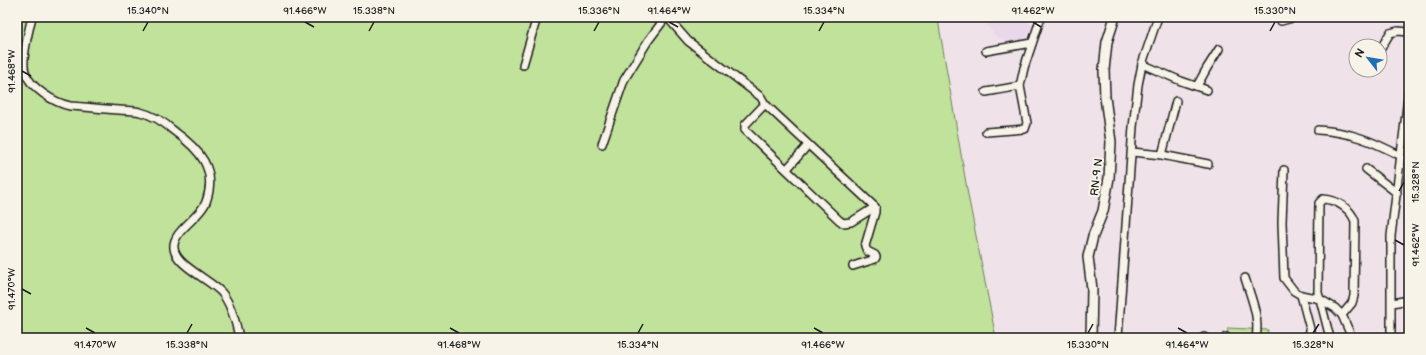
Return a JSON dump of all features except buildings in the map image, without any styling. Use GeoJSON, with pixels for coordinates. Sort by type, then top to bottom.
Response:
{"type":"FeatureCollection","features":[{"type":"Feature","properties":{"kind":"main road","name":"RN-9 N"},"geometry":{"type":"LineString","coordinates":[[1091,338],[1092,290],[1088,257],[1093,236],[1103,211],[1109,178],[1111,142],[1104,97],[1104,70],[1107,42],[1115,17]]}},
{"type":"Feature","properties":{"kind":"street"},"geometry":{"type":"LineString","coordinates":[[32,17],[26,47],[25,72],[30,80],[45,95],[61,104],[70,106],[139,111],[151,115],[183,137],[198,151],[205,161],[209,175],[209,190],[206,202],[201,211],[178,235],[174,248],[176,256],[181,262],[214,286],[222,294],[229,304],[240,338]]}},
{"type":"Feature","properties":{"kind":"street"},"geometry":{"type":"LineString","coordinates":[[523,64],[537,17]]}},
{"type":"Feature","properties":{"kind":"street"},"geometry":{"type":"LineString","coordinates":[[602,144],[624,80],[648,41],[666,17],[688,41],[761,97],[765,104],[875,207],[875,212],[865,246],[867,251],[876,257],[875,259],[853,266]]}},
{"type":"Feature","properties":{"kind":"street"},"geometry":{"type":"LineString","coordinates":[[986,132],[1025,129],[1027,126],[1028,123],[1020,86],[1040,17]]}},
{"type":"Feature","properties":{"kind":"street"},"geometry":{"type":"LineString","coordinates":[[1118,338],[1138,85],[1142,64],[1158,17]]}},
{"type":"Feature","properties":{"kind":"street"},"geometry":{"type":"LineString","coordinates":[[1281,21],[1296,17]]}},
{"type":"Feature","properties":{"kind":"street"},"geometry":{"type":"LineString","coordinates":[[1388,38],[1390,34],[1398,31],[1409,32]]}},
{"type":"Feature","properties":{"kind":"street"},"geometry":{"type":"LineString","coordinates":[[986,51],[1032,43]]}},
{"type":"Feature","properties":{"kind":"street"},"geometry":{"type":"LineString","coordinates":[[1197,86],[1220,49]]}},
{"type":"Feature","properties":{"kind":"street"},"geometry":{"type":"LineString","coordinates":[[1142,64],[1207,90]]}},
{"type":"Feature","properties":{"kind":"street"},"geometry":{"type":"LineString","coordinates":[[986,92],[1020,86]]}},
{"type":"Feature","properties":{"kind":"street"},"geometry":{"type":"LineString","coordinates":[[1391,338],[1391,236],[1407,121],[1409,89]]}},
{"type":"Feature","properties":{"kind":"street"},"geometry":{"type":"LineString","coordinates":[[1162,155],[1176,101]]}},
{"type":"Feature","properties":{"kind":"street"},"geometry":{"type":"LineString","coordinates":[[765,104],[744,126],[744,128],[843,223],[851,222],[875,207]]}},
{"type":"Feature","properties":{"kind":"street"},"geometry":{"type":"LineString","coordinates":[[1318,130],[1345,133],[1373,142],[1401,156]]}},
{"type":"Feature","properties":{"kind":"street"},"geometry":{"type":"LineString","coordinates":[[786,169],[808,145]]}},
{"type":"Feature","properties":{"kind":"street"},"geometry":{"type":"LineString","coordinates":[[1132,152],[1162,155],[1208,164]]}},
{"type":"Feature","properties":{"kind":"street"},"geometry":{"type":"LineString","coordinates":[[1366,169],[1397,193]]}},
{"type":"Feature","properties":{"kind":"street"},"geometry":{"type":"LineString","coordinates":[[1284,170],[1282,222],[1284,278],[1294,291],[1301,295],[1320,299],[1335,308],[1342,315],[1352,338]]}},
{"type":"Feature","properties":{"kind":"street"},"geometry":{"type":"LineString","coordinates":[[1330,338],[1318,293],[1318,209],[1319,203],[1323,199],[1338,202],[1352,214],[1355,221],[1354,296],[1352,303],[1342,315]]}},
{"type":"Feature","properties":{"kind":"street"},"geometry":{"type":"LineString","coordinates":[[1245,278],[1258,322],[1256,338]]}},
{"type":"Feature","properties":{"kind":"street"},"geometry":{"type":"LineString","coordinates":[[1301,295],[1310,328],[1310,332],[1306,338]]}},
{"type":"Feature","properties":{"kind":"street"},"geometry":{"type":"LineString","coordinates":[[1392,303],[1409,300]]}},
{"type":"Feature","properties":{"kind":"shaded area"},"geometry":{"type":"Polygon","coordinates":[[[977,17],[1024,17],[1033,27],[1024,39],[1009,43],[995,36],[983,20],[977,17]]]}},
{"type":"Feature","properties":{"kind":"green space"},"geometry":{"type":"Polygon","coordinates":[[[17,17],[933,17],[938,20],[968,195],[996,338],[17,338],[17,17]]]}},
{"type":"Feature","properties":{"kind":"green space"},"geometry":{"type":"Polygon","coordinates":[[[1228,328],[1268,330],[1267,338],[1227,338],[1228,328]]]}}]}
